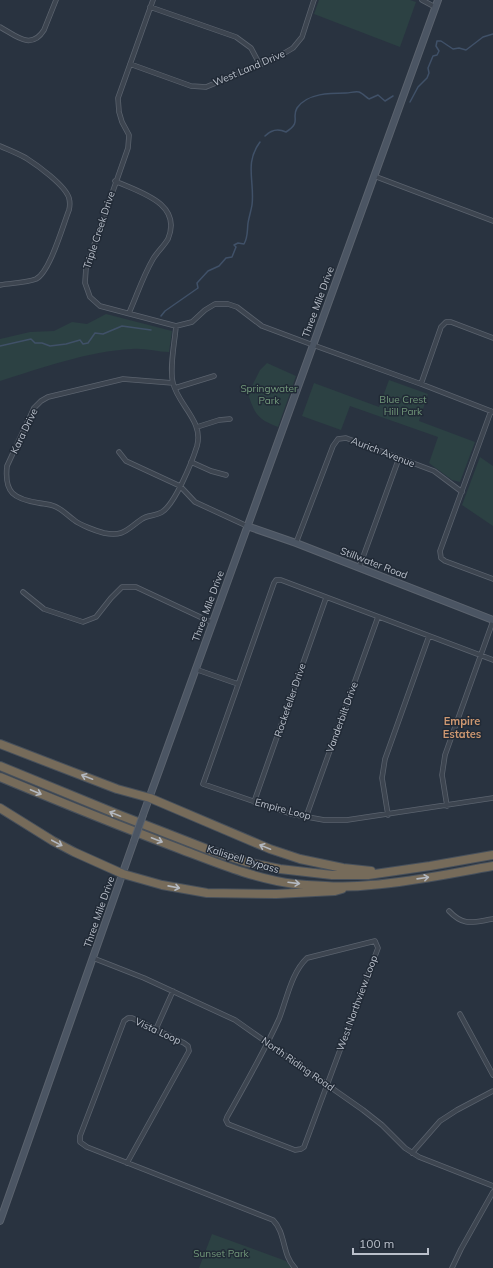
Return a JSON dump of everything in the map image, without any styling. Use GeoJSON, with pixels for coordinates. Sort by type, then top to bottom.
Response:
{"type":"FeatureCollection","features":[{"type":"Feature","properties":{"kind":"highway"},"geometry":{"type":"LineString","coordinates":[[0,744],[118,789],[150,798],[270,849],[292,856],[344,868],[385,872]]}},
{"type":"Feature","properties":{"kind":"highway","name":"Kalispell Bypass"},"geometry":{"type":"LineString","coordinates":[[0,766],[212,851],[246,862],[280,869],[332,875],[368,875],[493,855]]}},
{"type":"Feature","properties":{"kind":"highway","name":"Kalispell Bypass"},"geometry":{"type":"LineString","coordinates":[[0,777],[111,823],[237,870],[259,877],[294,884],[354,886],[371,885],[493,866]]}},
{"type":"Feature","properties":{"kind":"highway"},"geometry":{"type":"LineString","coordinates":[[0,808],[53,841],[123,874],[162,884],[207,893],[276,894],[335,891],[354,886]]}},
{"type":"Feature","properties":{"kind":"main road","name":"Three Mile Drive"},"geometry":{"type":"LineString","coordinates":[[0,1221],[195,669],[438,0]]}},
{"type":"Feature","properties":{"kind":"main road","name":"Stillwater Road"},"geometry":{"type":"LineString","coordinates":[[248,526],[296,543],[493,620]]}},
{"type":"Feature","properties":{"kind":"street"},"geometry":{"type":"LineString","coordinates":[[0,27],[23,40],[35,39],[39,37],[44,30],[56,0]]}},
{"type":"Feature","properties":{"kind":"street","name":"Triple Creek Drive"},"geometry":{"type":"LineString","coordinates":[[153,0],[118,98],[119,112],[122,122],[129,135],[128,148],[115,181],[86,268],[85,283],[90,297],[100,306],[176,326]]}},
{"type":"Feature","properties":{"kind":"street","name":"West Land Drive"},"geometry":{"type":"LineString","coordinates":[[130,64],[191,86],[206,86],[260,65],[293,48],[302,37],[314,0]]}},
{"type":"Feature","properties":{"kind":"street"},"geometry":{"type":"LineString","coordinates":[[422,0],[436,7]]}},
{"type":"Feature","properties":{"kind":"street"},"geometry":{"type":"LineString","coordinates":[[150,7],[236,37],[251,48],[260,65]]}},
{"type":"Feature","properties":{"kind":"street"},"geometry":{"type":"LineString","coordinates":[[0,146],[33,163],[61,187],[67,194],[70,202],[69,210],[51,258],[44,272],[39,277],[32,280],[0,285]]}},
{"type":"Feature","properties":{"kind":"street"},"geometry":{"type":"LineString","coordinates":[[374,176],[493,221]]}},
{"type":"Feature","properties":{"kind":"street"},"geometry":{"type":"LineString","coordinates":[[115,181],[154,198],[164,206],[169,214],[171,228],[167,240],[154,258],[148,270],[129,313]]}},
{"type":"Feature","properties":{"kind":"street"},"geometry":{"type":"LineString","coordinates":[[230,420],[219,420],[197,427],[175,388],[171,373],[176,326],[192,322],[205,310],[215,304],[228,304],[237,307],[262,326],[492,411],[440,551],[441,558],[445,561],[493,579]]}},
{"type":"Feature","properties":{"kind":"street"},"geometry":{"type":"LineString","coordinates":[[421,384],[442,326],[446,322],[452,322],[493,338]]}},
{"type":"Feature","properties":{"kind":"street"},"geometry":{"type":"LineString","coordinates":[[175,388],[214,376]]}},
{"type":"Feature","properties":{"kind":"street","name":"Kara Drive"},"geometry":{"type":"LineString","coordinates":[[173,383],[123,379],[48,397],[41,401],[34,408],[7,466],[6,477],[9,488],[15,496],[24,501],[53,506],[63,511],[75,521],[103,533],[116,534],[126,532],[143,518],[161,513],[170,505],[191,462],[197,446],[197,427]]}},
{"type":"Feature","properties":{"kind":"street","name":"Aurich Avenue"},"geometry":{"type":"LineString","coordinates":[[296,543],[333,446],[338,439],[346,438],[434,471],[462,492]]}},
{"type":"Feature","properties":{"kind":"street"},"geometry":{"type":"LineString","coordinates":[[119,452],[126,461],[180,486],[195,502],[248,526]]}},
{"type":"Feature","properties":{"kind":"street"},"geometry":{"type":"LineString","coordinates":[[359,568],[399,458]]}},
{"type":"Feature","properties":{"kind":"street"},"geometry":{"type":"LineString","coordinates":[[191,462],[211,471],[226,475]]}},
{"type":"Feature","properties":{"kind":"street","name":"Empire Loop"},"geometry":{"type":"LineString","coordinates":[[493,660],[280,580],[276,580],[203,784],[291,814],[324,820],[347,820],[388,815],[493,798]]}},
{"type":"Feature","properties":{"kind":"street"},"geometry":{"type":"LineString","coordinates":[[23,592],[44,609],[83,622],[96,617],[122,587],[136,587],[212,623]]}},
{"type":"Feature","properties":{"kind":"street","name":"Rockefeller Drive"},"geometry":{"type":"LineString","coordinates":[[254,802],[326,598]]}},
{"type":"Feature","properties":{"kind":"street","name":"Vanderbilt Drive"},"geometry":{"type":"LineString","coordinates":[[306,817],[378,617]]}},
{"type":"Feature","properties":{"kind":"street"},"geometry":{"type":"LineString","coordinates":[[446,806],[442,775],[445,755],[493,620]]}},
{"type":"Feature","properties":{"kind":"street"},"geometry":{"type":"LineString","coordinates":[[388,815],[382,778],[385,759],[429,636]]}},
{"type":"Feature","properties":{"kind":"street"},"geometry":{"type":"LineString","coordinates":[[195,669],[238,684]]}},
{"type":"Feature","properties":{"kind":"street"},"geometry":{"type":"LineString","coordinates":[[449,911],[456,919],[462,922],[493,919]]}},
{"type":"Feature","properties":{"kind":"street","name":"West Northview Loop"},"geometry":{"type":"LineString","coordinates":[[267,1042],[279,1018],[296,973],[307,958],[375,941],[378,948],[327,1084]]}},
{"type":"Feature","properties":{"kind":"street","name":"North Riding Road"},"geometry":{"type":"LineString","coordinates":[[93,958],[173,991],[235,1020],[327,1084],[374,1119],[412,1153],[493,1186]]}},
{"type":"Feature","properties":{"kind":"street"},"geometry":{"type":"LineString","coordinates":[[156,1029],[173,991]]}},
{"type":"Feature","properties":{"kind":"street"},"geometry":{"type":"LineString","coordinates":[[460,1014],[493,1075]]}},
{"type":"Feature","properties":{"kind":"street","name":"Vista Loop"},"geometry":{"type":"LineString","coordinates":[[128,1018],[132,1018],[156,1029],[188,1046],[188,1051],[127,1163],[87,1147],[80,1142],[80,1136],[124,1021],[128,1018]]}},
{"type":"Feature","properties":{"kind":"street"},"geometry":{"type":"LineString","coordinates":[[267,1042],[227,1117],[226,1120],[228,1124],[295,1150],[301,1149],[306,1145],[327,1084]]}},
{"type":"Feature","properties":{"kind":"street"},"geometry":{"type":"LineString","coordinates":[[412,1153],[440,1121],[493,1091]]}},
{"type":"Feature","properties":{"kind":"street"},"geometry":{"type":"LineString","coordinates":[[127,1163],[273,1220],[279,1226],[290,1262],[295,1268]]}},
{"type":"Feature","properties":{"kind":"street"},"geometry":{"type":"LineString","coordinates":[[452,1268],[493,1192]]}},
{"type":"Feature","properties":{"kind":"green space"},"geometry":{"type":"Polygon","coordinates":[[[319,0],[410,0],[416,2],[400,47],[314,14],[319,0]]]}},
{"type":"Feature","properties":{"kind":"green space"},"geometry":{"type":"Polygon","coordinates":[[[106,314],[172,331],[169,352],[137,349],[116,350],[65,361],[0,381],[0,339],[30,332],[54,331],[72,322],[87,324],[106,314]]]}},
{"type":"Feature","properties":{"kind":"green space","name":"Springwater Park"},"geometry":{"type":"Polygon","coordinates":[[[267,363],[296,376],[278,427],[265,421],[258,415],[248,394],[260,370],[267,363]]]}},
{"type":"Feature","properties":{"kind":"green space","name":"Blue Crest Hill Park"},"geometry":{"type":"Polygon","coordinates":[[[389,380],[428,394],[419,421],[475,442],[460,482],[452,480],[429,463],[438,437],[350,406],[341,430],[302,416],[314,383],[379,407],[389,380]]]}},
{"type":"Feature","properties":{"kind":"green space"},"geometry":{"type":"Polygon","coordinates":[[[480,457],[493,466],[493,526],[462,505],[480,457]]]}},
{"type":"Feature","properties":{"kind":"green space","name":"Sunset Park"},"geometry":{"type":"Polygon","coordinates":[[[212,1234],[286,1261],[292,1268],[199,1268],[212,1234]]]}},
{"type":"Feature","properties":{"kind":"waterway"},"geometry":{"type":"LineString","coordinates":[[410,102],[418,87],[427,78],[429,73],[428,68],[433,56],[437,55],[439,51],[436,46],[437,41],[441,41],[453,49],[459,48],[466,50],[483,37],[493,34]]}},
{"type":"Feature","properties":{"kind":"waterway"},"geometry":{"type":"LineString","coordinates":[[265,136],[274,130],[286,132],[291,129],[295,123],[295,111],[297,108],[301,103],[313,97],[327,94],[359,92],[369,99],[378,95],[385,101],[393,96]]}},
{"type":"Feature","properties":{"kind":"waterway"},"geometry":{"type":"LineString","coordinates":[[161,316],[165,311],[198,288],[197,283],[208,271],[219,266],[226,258],[232,257],[236,247],[234,245],[238,243],[244,244],[247,237],[253,197],[251,173],[252,157],[260,142]]}},
{"type":"Feature","properties":{"kind":"waterway"},"geometry":{"type":"LineString","coordinates":[[0,346],[31,339],[35,343],[42,343],[50,346],[80,340],[83,344],[88,343],[95,333],[103,334],[122,326],[151,330]]}},
{"type":"Feature","properties":{"kind":"district","name":"Empire Estates"},"geometry":{"type":"Point","coordinates":[462,727]}}]}
